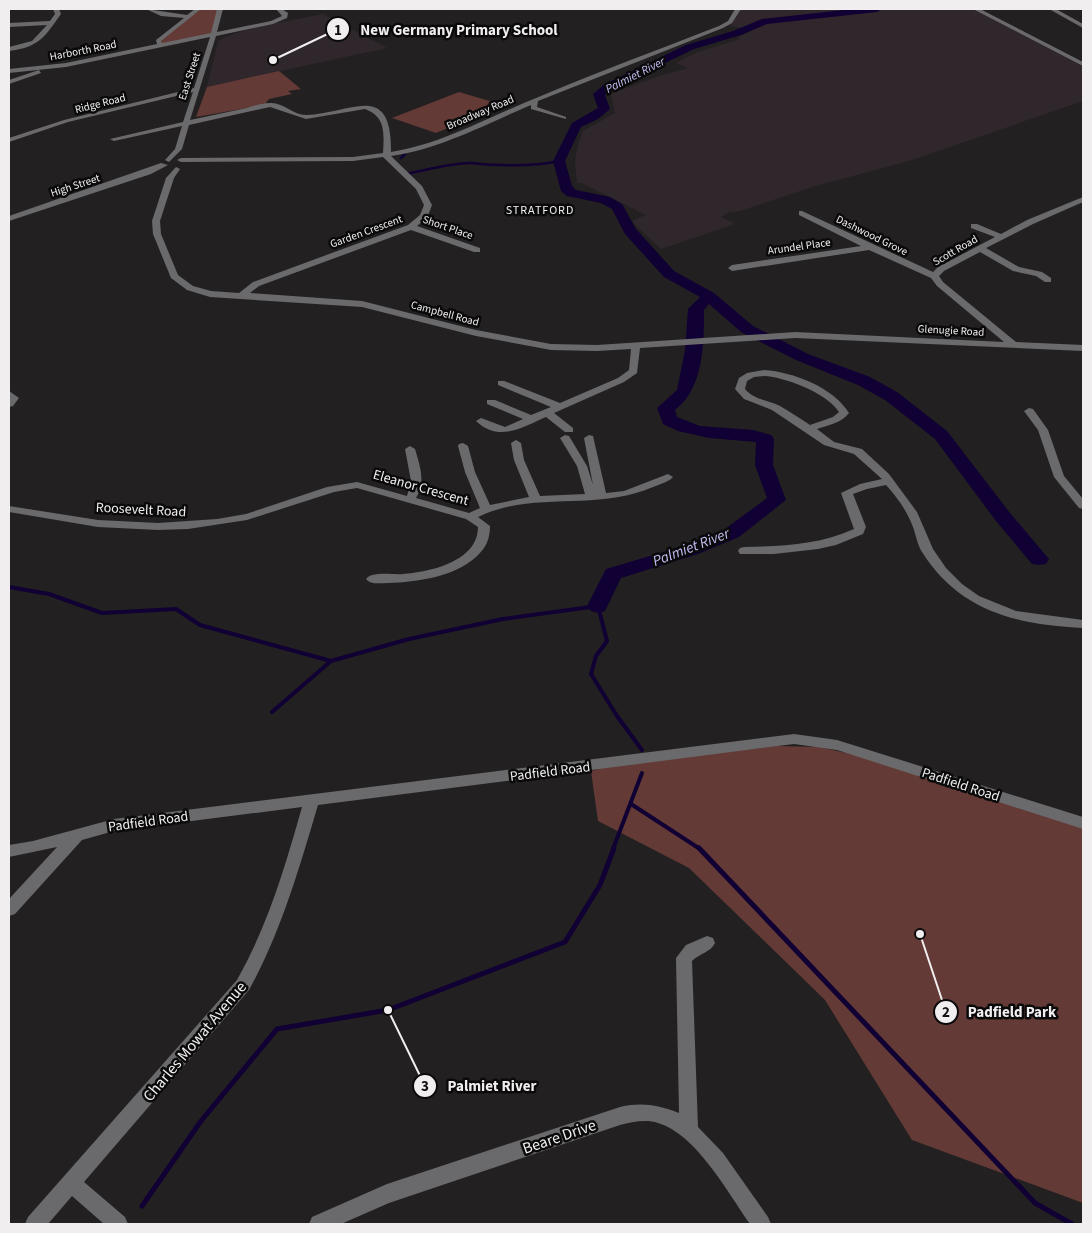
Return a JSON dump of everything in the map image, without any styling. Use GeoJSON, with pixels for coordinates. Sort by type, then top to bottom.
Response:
{"type":"FeatureCollection","features":[{"type":"Feature","properties":{"kind":"street"},"geometry":{"type":"LineString","coordinates":[[9,49],[36,43],[41,40],[58,14],[56,9]]}},
{"type":"Feature","properties":{"kind":"street"},"geometry":{"type":"LineString","coordinates":[[149,9],[160,14],[186,16]]}},
{"type":"Feature","properties":{"kind":"street"},"geometry":{"type":"LineString","coordinates":[[160,44],[158,41],[186,16],[198,9]]}},
{"type":"Feature","properties":{"kind":"street","name":"East Street"},"geometry":{"type":"LineString","coordinates":[[167,168],[178,148],[220,9]]}},
{"type":"Feature","properties":{"kind":"street","name":"Harborth Road"},"geometry":{"type":"LineString","coordinates":[[9,71],[44,68],[281,19],[286,15],[279,9]]}},
{"type":"Feature","properties":{"kind":"street","name":"Broadway Road"},"geometry":{"type":"LineString","coordinates":[[167,168],[179,163],[209,160],[340,159],[387,155],[411,150],[439,141],[721,27],[730,22],[738,9]]}},
{"type":"Feature","properties":{"kind":"street"},"geometry":{"type":"LineString","coordinates":[[979,10],[990,9]]}},
{"type":"Feature","properties":{"kind":"street"},"geometry":{"type":"LineString","coordinates":[[1052,9],[1083,26]]}},
{"type":"Feature","properties":{"kind":"street"},"geometry":{"type":"LineString","coordinates":[[979,10],[1083,64]]}},
{"type":"Feature","properties":{"kind":"street"},"geometry":{"type":"LineString","coordinates":[[9,25],[51,23]]}},
{"type":"Feature","properties":{"kind":"street"},"geometry":{"type":"LineString","coordinates":[[1068,56],[1076,54]]}},
{"type":"Feature","properties":{"kind":"street"},"geometry":{"type":"LineString","coordinates":[[9,82],[34,74],[44,68]]}},
{"type":"Feature","properties":{"kind":"street","name":"Ridge Road"},"geometry":{"type":"LineString","coordinates":[[9,140],[66,121],[197,89]]}},
{"type":"Feature","properties":{"kind":"street"},"geometry":{"type":"LineString","coordinates":[[535,101],[534,109],[564,118]]}},
{"type":"Feature","properties":{"kind":"street"},"geometry":{"type":"LineString","coordinates":[[114,139],[265,106],[285,107],[300,117],[359,107],[369,108],[383,118],[388,127],[387,155]]}},
{"type":"Feature","properties":{"kind":"street","name":"East Street"},"geometry":{"type":"LineString","coordinates":[[178,148],[179,163]]}},
{"type":"Feature","properties":{"kind":"street","name":"Garden Crescent"},"geometry":{"type":"LineString","coordinates":[[241,296],[252,287],[264,281],[411,227],[424,216],[428,205],[426,197],[419,188],[390,163],[387,155]]}},
{"type":"Feature","properties":{"kind":"street","name":"Campbell Road"},"geometry":{"type":"LineString","coordinates":[[179,163],[167,168],[156,221],[157,234],[172,272],[184,285],[196,290],[241,296],[362,304],[476,333],[550,347],[636,346],[772,336],[817,336]]}},
{"type":"Feature","properties":{"kind":"street","name":"High Street"},"geometry":{"type":"LineString","coordinates":[[9,219],[148,172],[167,168]]}},
{"type":"Feature","properties":{"kind":"street","name":"Scott Road"},"geometry":{"type":"LineString","coordinates":[[1014,344],[940,284],[934,276],[941,269],[1030,222],[1083,200]]}},
{"type":"Feature","properties":{"kind":"street","name":"Dashwood Grove"},"geometry":{"type":"LineString","coordinates":[[802,213],[934,276]]}},
{"type":"Feature","properties":{"kind":"street"},"geometry":{"type":"LineString","coordinates":[[974,226],[1001,237]]}},
{"type":"Feature","properties":{"kind":"street","name":"Short Place"},"geometry":{"type":"LineString","coordinates":[[411,227],[477,250]]}},
{"type":"Feature","properties":{"kind":"street","name":"Arundel Place"},"geometry":{"type":"LineString","coordinates":[[732,268],[870,247]]}},
{"type":"Feature","properties":{"kind":"street"},"geometry":{"type":"LineString","coordinates":[[980,248],[1016,269],[1040,274],[1048,280]]}},
{"type":"Feature","properties":{"kind":"street","name":"Glenugie Road"},"geometry":{"type":"LineString","coordinates":[[817,336],[1083,348]]}},
{"type":"Feature","properties":{"kind":"street"},"geometry":{"type":"LineString","coordinates":[[481,421],[504,431],[630,375],[636,365],[636,346]]}},
{"type":"Feature","properties":{"kind":"street"},"geometry":{"type":"LineString","coordinates":[[808,429],[837,419],[844,413],[833,400],[778,375],[753,374],[742,380],[740,389],[747,398],[775,408],[830,444],[852,449],[861,454],[889,482],[916,521],[926,548],[937,564],[963,592],[982,603],[1011,614],[1041,621],[1083,624]]}},
{"type":"Feature","properties":{"kind":"street"},"geometry":{"type":"LineString","coordinates":[[502,383],[561,407]]}},
{"type":"Feature","properties":{"kind":"street"},"geometry":{"type":"LineString","coordinates":[[9,394],[14,398],[9,404]]}},
{"type":"Feature","properties":{"kind":"street"},"geometry":{"type":"LineString","coordinates":[[491,402],[531,419]]}},
{"type":"Feature","properties":{"kind":"street"},"geometry":{"type":"LineString","coordinates":[[1029,411],[1043,430],[1059,477],[1083,506]]}},
{"type":"Feature","properties":{"kind":"street"},"geometry":{"type":"LineString","coordinates":[[547,412],[567,434],[596,497]]}},
{"type":"Feature","properties":{"kind":"street"},"geometry":{"type":"LineString","coordinates":[[589,438],[596,497]]}},
{"type":"Feature","properties":{"kind":"street"},"geometry":{"type":"LineString","coordinates":[[516,443],[520,460],[536,499]]}},
{"type":"Feature","properties":{"kind":"street"},"geometry":{"type":"LineString","coordinates":[[463,446],[470,472],[486,509]]}},
{"type":"Feature","properties":{"kind":"street"},"geometry":{"type":"LineString","coordinates":[[410,449],[417,484],[416,491],[410,499]]}},
{"type":"Feature","properties":{"kind":"street"},"geometry":{"type":"LineString","coordinates":[[470,517],[486,509],[536,499],[623,495],[668,477]]}},
{"type":"Feature","properties":{"kind":"street"},"geometry":{"type":"LineString","coordinates":[[744,550],[813,546],[850,536],[859,531],[860,527],[847,493],[864,486],[889,482]]}},
{"type":"Feature","properties":{"kind":"street","name":"Eleanor Crescent"},"geometry":{"type":"LineString","coordinates":[[357,485],[470,517],[482,523],[485,538],[481,547],[455,565],[423,576],[372,579]]}},
{"type":"Feature","properties":{"kind":"street","name":"Roosevelt Road"},"geometry":{"type":"LineString","coordinates":[[9,509],[120,526],[195,526],[248,517],[340,488],[357,485]]}},
{"type":"Feature","properties":{"kind":"street","name":"Padfield Road"},"geometry":{"type":"LineString","coordinates":[[9,851],[32,847],[114,825],[774,741],[808,740],[857,751],[1083,823]]}},
{"type":"Feature","properties":{"kind":"street","name":"Charles Mowat Avenue"},"geometry":{"type":"LineString","coordinates":[[35,1224],[243,985],[260,957],[274,924],[312,799]]}},
{"type":"Feature","properties":{"kind":"street"},"geometry":{"type":"LineString","coordinates":[[9,909],[79,834]]}},
{"type":"Feature","properties":{"kind":"street"},"geometry":{"type":"LineString","coordinates":[[689,1132],[684,1011],[684,958],[692,950],[707,943]]}},
{"type":"Feature","properties":{"kind":"street","name":"Beare Drive"},"geometry":{"type":"LineString","coordinates":[[319,1224],[387,1194],[620,1116],[640,1112],[659,1114],[678,1122],[689,1132],[704,1146],[761,1224]]}},
{"type":"Feature","properties":{"kind":"street"},"geometry":{"type":"LineString","coordinates":[[71,1183],[118,1224]]}},
{"type":"Feature","properties":{"kind":"shaded area"},"geometry":{"type":"Polygon","coordinates":[[[198,9],[220,9],[214,33],[160,45],[158,41],[198,9]]]}},
{"type":"Feature","properties":{"kind":"shaded area"},"geometry":{"type":"Polygon","coordinates":[[[738,9],[976,9],[1083,64],[1083,101],[912,160],[812,187],[740,211],[729,212],[721,217],[735,224],[661,249],[633,223],[634,220],[646,215],[582,183],[577,183],[575,161],[578,145],[583,131],[615,113],[611,94],[656,77],[688,68],[676,63],[698,52],[740,39],[737,38],[753,30],[726,25],[738,9]]]}},
{"type":"Feature","properties":{"kind":"shaded area"},"geometry":{"type":"Polygon","coordinates":[[[323,14],[387,48],[207,87],[218,42],[223,38],[251,28],[323,14]]]}},
{"type":"Feature","properties":{"kind":"shaded area"},"geometry":{"type":"Polygon","coordinates":[[[279,71],[301,89],[288,91],[292,94],[269,99],[264,105],[196,117],[207,87],[279,71]]]}},
{"type":"Feature","properties":{"kind":"shaded area"},"geometry":{"type":"Polygon","coordinates":[[[459,92],[503,105],[436,133],[392,118],[459,92]]]}},
{"type":"Feature","properties":{"kind":"shaded area"},"geometry":{"type":"Polygon","coordinates":[[[776,746],[819,747],[856,755],[1083,828],[1083,1203],[912,1140],[825,1000],[689,868],[598,821],[591,771],[610,766],[776,746]]]}},
{"type":"Feature","properties":{"kind":"waterway","name":"Palmiet River"},"geometry":{"type":"LineString","coordinates":[[709,296],[669,274],[630,231],[617,207],[605,200],[572,193],[566,188],[559,161],[576,125],[594,117],[604,109],[599,94],[609,86],[690,47],[737,33],[765,21],[877,9]]}},
{"type":"Feature","properties":{"kind":"waterway"},"geometry":{"type":"LineString","coordinates":[[401,158],[405,154]]}},
{"type":"Feature","properties":{"kind":"waterway"},"geometry":{"type":"LineString","coordinates":[[410,173],[464,163],[515,165],[559,161]]}},
{"type":"Feature","properties":{"kind":"waterway","name":"Palmiet River"},"geometry":{"type":"LineString","coordinates":[[598,606],[613,574],[691,550],[732,533],[777,500],[764,465],[765,439],[753,435],[709,433],[684,427],[669,420],[666,408],[677,400],[688,383],[694,350],[696,309],[709,296]]}},
{"type":"Feature","properties":{"kind":"waterway","name":"Palmiet River"},"geometry":{"type":"LineString","coordinates":[[709,296],[747,329],[802,357],[864,381],[891,396],[941,435],[1003,517],[1039,559]]}},
{"type":"Feature","properties":{"kind":"waterway"},"geometry":{"type":"LineString","coordinates":[[9,587],[49,594],[102,613],[176,609],[200,625],[331,661]]}},
{"type":"Feature","properties":{"kind":"waterway"},"geometry":{"type":"LineString","coordinates":[[331,661],[409,639],[503,619],[598,606],[607,641],[596,656],[591,674],[617,716],[642,750]]}},
{"type":"Feature","properties":{"kind":"waterway"},"geometry":{"type":"LineString","coordinates":[[272,712],[331,661]]}},
{"type":"Feature","properties":{"kind":"waterway","name":"Palmiet River"},"geometry":{"type":"LineString","coordinates":[[613,849],[642,773]]}},
{"type":"Feature","properties":{"kind":"waterway"},"geometry":{"type":"LineString","coordinates":[[631,804],[700,849]]}},
{"type":"Feature","properties":{"kind":"waterway","name":"Palmiet River"},"geometry":{"type":"LineString","coordinates":[[142,1206],[201,1121],[277,1029],[388,1010],[565,942],[600,885],[614,848]]}},
{"type":"Feature","properties":{"kind":"waterway"},"geometry":{"type":"LineString","coordinates":[[700,849],[1035,1203],[1072,1224]]}},
{"type":"Feature","properties":{"kind":"place","name":"New Germany Primary School"},"geometry":{"type":"Point","coordinates":[273,60]}},
{"type":"Feature","properties":{"kind":"place","name":"Padfield Park"},"geometry":{"type":"Point","coordinates":[920,934]}},
{"type":"Feature","properties":{"kind":"place","name":"Palmiet River"},"geometry":{"type":"Point","coordinates":[388,1010]}},
{"type":"Feature","properties":{"kind":"district","name":"STRATFORD"},"geometry":{"type":"Point","coordinates":[540,210]}}]}
